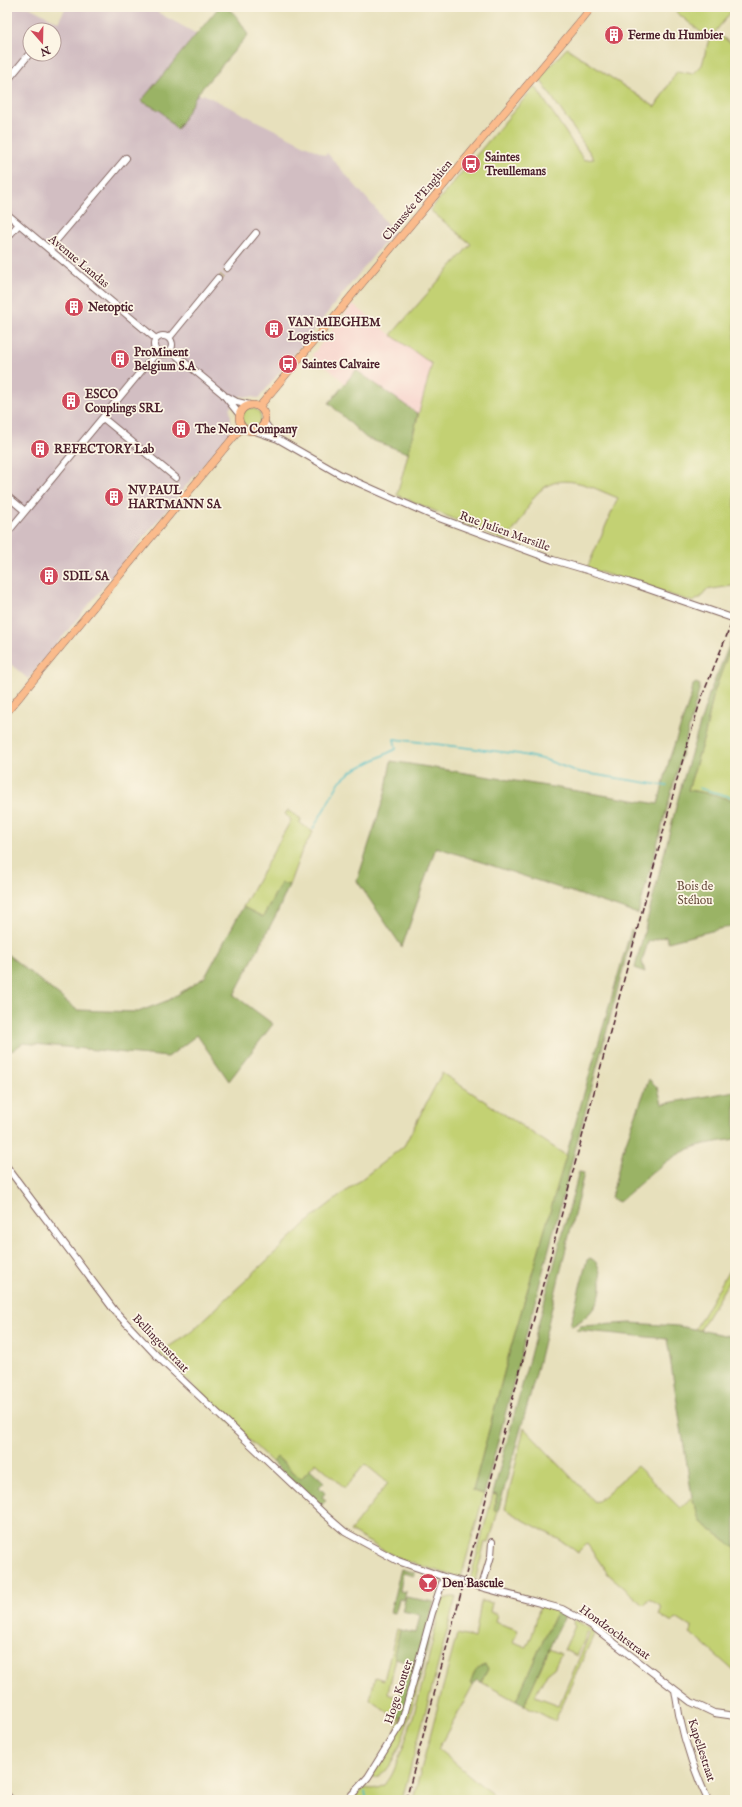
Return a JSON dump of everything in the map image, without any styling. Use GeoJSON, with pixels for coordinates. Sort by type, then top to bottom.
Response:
{"type":"FeatureCollection","features":[{"type":"Feature","properties":{"kind":"main road","name":"Chaussée d'Enghien"},"geometry":{"type":"LineString","coordinates":[[259,407],[592,7]]}},
{"type":"Feature","properties":{"kind":"main road"},"geometry":{"type":"LineString","coordinates":[[250,405],[259,407],[264,414],[264,422],[261,427],[255,431],[251,431],[242,427],[239,422],[239,414],[246,406],[250,405]]}},
{"type":"Feature","properties":{"kind":"main road"},"geometry":{"type":"LineString","coordinates":[[7,712],[242,427]]}},
{"type":"Feature","properties":{"kind":"street"},"geometry":{"type":"LineString","coordinates":[[7,81],[23,62]]}},
{"type":"Feature","properties":{"kind":"street"},"geometry":{"type":"LineString","coordinates":[[49,249],[126,158]]}},
{"type":"Feature","properties":{"kind":"street","name":"Avenue Landas"},"geometry":{"type":"LineString","coordinates":[[7,214],[156,339]]}},
{"type":"Feature","properties":{"kind":"street"},"geometry":{"type":"LineString","coordinates":[[7,238],[19,224]]}},
{"type":"Feature","properties":{"kind":"street"},"geometry":{"type":"LineString","coordinates":[[227,268],[256,233]]}},
{"type":"Feature","properties":{"kind":"street"},"geometry":{"type":"LineString","coordinates":[[169,338],[218,278]]}},
{"type":"Feature","properties":{"kind":"street"},"geometry":{"type":"LineString","coordinates":[[157,352],[154,343],[156,339],[165,336],[169,338]]}},
{"type":"Feature","properties":{"kind":"street"},"geometry":{"type":"LineString","coordinates":[[169,338],[172,346],[171,351]]}},
{"type":"Feature","properties":{"kind":"street"},"geometry":{"type":"LineString","coordinates":[[157,352],[164,354],[171,351]]}},
{"type":"Feature","properties":{"kind":"street"},"geometry":{"type":"LineString","coordinates":[[171,351],[223,394],[237,402],[250,405]]}},
{"type":"Feature","properties":{"kind":"street"},"geometry":{"type":"LineString","coordinates":[[7,533],[157,352]]}},
{"type":"Feature","properties":{"kind":"street"},"geometry":{"type":"LineString","coordinates":[[223,394],[239,414]]}},
{"type":"Feature","properties":{"kind":"street"},"geometry":{"type":"LineString","coordinates":[[103,418],[176,478]]}},
{"type":"Feature","properties":{"kind":"street","name":"Rue Julien Marsille"},"geometry":{"type":"LineString","coordinates":[[264,422],[278,439]]}},
{"type":"Feature","properties":{"kind":"street","name":"Rue Julien Marsille"},"geometry":{"type":"LineString","coordinates":[[255,431],[278,439],[341,475],[431,515],[553,560],[628,582],[735,619]]}},
{"type":"Feature","properties":{"kind":"street"},"geometry":{"type":"LineString","coordinates":[[7,496],[24,511]]}},
{"type":"Feature","properties":{"kind":"street","name":"Bellingenstraat"},"geometry":{"type":"LineString","coordinates":[[7,1167],[114,1310],[156,1356],[323,1513]]}},
{"type":"Feature","properties":{"kind":"street","name":"Hondzochtstraat"},"geometry":{"type":"LineString","coordinates":[[323,1513],[345,1532],[398,1562],[444,1577],[552,1605],[571,1613],[591,1625],[687,1700],[709,1711],[735,1716]]}},
{"type":"Feature","properties":{"kind":"street"},"geometry":{"type":"LineString","coordinates":[[482,1586],[491,1556],[492,1542]]}},
{"type":"Feature","properties":{"kind":"street","name":"Hoge Kouter"},"geometry":{"type":"LineString","coordinates":[[347,1800],[368,1777],[402,1722],[432,1613],[444,1577]]}},
{"type":"Feature","properties":{"kind":"street","name":"Kapellestraat"},"geometry":{"type":"LineString","coordinates":[[675,1690],[677,1707],[692,1764],[708,1800]]}},
{"type":"Feature","properties":{"kind":"street","name":"Kapellestraat"},"geometry":{"type":"LineString","coordinates":[[677,1707],[687,1700]]}},
{"type":"Feature","properties":{"kind":"street"},"geometry":{"type":"LineString","coordinates":[[7,1795],[11,1800]]}},
{"type":"Feature","properties":{"kind":"shaded area"},"geometry":{"type":"Polygon","coordinates":[[[7,7],[29,7],[58,22],[66,7],[148,7],[197,34],[142,102],[161,111],[177,130],[198,93],[202,96],[203,94],[325,155],[327,153],[375,208],[394,234],[378,250],[259,398],[239,396],[230,408],[232,430],[28,679],[7,661],[7,7]]]}},
{"type":"Feature","properties":{"kind":"shaded area"},"geometry":{"type":"Polygon","coordinates":[[[353,304],[391,335],[432,364],[418,414],[356,370],[345,383],[312,355],[353,304]]]}},
{"type":"Feature","properties":{"kind":"green space"},"geometry":{"type":"Polygon","coordinates":[[[219,7],[233,13],[240,21],[248,35],[198,93],[177,130],[161,111],[141,101],[219,7]]]}},
{"type":"Feature","properties":{"kind":"green space"},"geometry":{"type":"Polygon","coordinates":[[[670,7],[735,7],[715,32],[735,46],[735,583],[732,586],[706,590],[701,597],[693,602],[587,568],[618,498],[586,485],[564,481],[554,483],[544,488],[534,497],[506,541],[397,495],[432,364],[391,335],[471,244],[430,210],[535,86],[584,160],[594,159],[539,78],[567,48],[655,107],[677,71],[693,74],[702,65],[709,39],[670,7]]]}},
{"type":"Feature","properties":{"kind":"green space"},"geometry":{"type":"Polygon","coordinates":[[[356,370],[418,414],[408,453],[366,438],[329,403],[356,370]]]}},
{"type":"Feature","properties":{"kind":"green space"},"geometry":{"type":"Polygon","coordinates":[[[247,408],[255,408],[261,414],[261,422],[255,428],[247,428],[241,422],[241,414],[247,408]]]}},
{"type":"Feature","properties":{"kind":"green space","name":"Bois de Stéhou"},"geometry":{"type":"Polygon","coordinates":[[[735,631],[735,640],[714,692],[705,734],[688,790],[712,794],[735,801],[735,925],[668,942],[666,936],[648,942],[642,961],[645,972],[635,968],[681,787],[709,694],[735,631]]]}},
{"type":"Feature","properties":{"kind":"green space"},"geometry":{"type":"Polygon","coordinates":[[[735,640],[735,801],[712,794],[688,790],[705,734],[714,692],[735,640]]]}},
{"type":"Feature","properties":{"kind":"green space"},"geometry":{"type":"Polygon","coordinates":[[[696,683],[700,685],[698,695],[638,914],[436,847],[402,947],[357,881],[385,794],[391,761],[658,804],[670,757],[691,696],[693,685],[696,683]]]}},
{"type":"Feature","properties":{"kind":"green space"},"geometry":{"type":"Polygon","coordinates":[[[288,810],[301,819],[300,823],[313,832],[301,853],[289,885],[281,883],[263,917],[243,907],[291,820],[285,814],[288,810]]]}},
{"type":"Feature","properties":{"kind":"green space"},"geometry":{"type":"Polygon","coordinates":[[[281,883],[289,885],[278,911],[234,995],[273,1024],[229,1081],[197,1035],[168,1057],[23,1043],[12,1051],[7,1047],[7,954],[77,1010],[138,1012],[169,1000],[205,977],[243,907],[263,917],[281,883]]]}},
{"type":"Feature","properties":{"kind":"green space"},"geometry":{"type":"Polygon","coordinates":[[[631,930],[633,931],[484,1494],[473,1491],[509,1354],[631,930]]]}},
{"type":"Feature","properties":{"kind":"green space"},"geometry":{"type":"Polygon","coordinates":[[[442,1073],[567,1156],[509,1354],[473,1491],[484,1494],[461,1578],[402,1560],[350,1531],[388,1483],[365,1464],[345,1488],[316,1462],[301,1479],[277,1457],[272,1462],[159,1353],[191,1332],[314,1216],[404,1146],[442,1073]]]}},
{"type":"Feature","properties":{"kind":"green space"},"geometry":{"type":"Polygon","coordinates":[[[649,1079],[658,1088],[662,1104],[735,1091],[735,1139],[711,1143],[687,1150],[669,1160],[652,1173],[619,1202],[611,1198],[623,1150],[649,1079]]]}},
{"type":"Feature","properties":{"kind":"green space"},"geometry":{"type":"Polygon","coordinates":[[[579,1172],[584,1173],[536,1374],[498,1511],[494,1510],[497,1495],[493,1494],[579,1172]]]}},
{"type":"Feature","properties":{"kind":"green space"},"geometry":{"type":"Polygon","coordinates":[[[590,1258],[596,1262],[600,1271],[601,1290],[599,1298],[596,1305],[586,1317],[572,1326],[570,1325],[587,1260],[590,1258]]]}},
{"type":"Feature","properties":{"kind":"green space"},"geometry":{"type":"Polygon","coordinates":[[[735,1260],[735,1271],[700,1330],[695,1329],[735,1260]]]}},
{"type":"Feature","properties":{"kind":"green space"},"geometry":{"type":"Polygon","coordinates":[[[631,1323],[678,1326],[735,1337],[735,1548],[701,1522],[692,1497],[667,1339],[576,1330],[580,1326],[631,1323]]]}},
{"type":"Feature","properties":{"kind":"green space"},"geometry":{"type":"Polygon","coordinates":[[[524,1428],[596,1503],[637,1466],[680,1508],[692,1497],[701,1522],[735,1548],[735,1672],[689,1633],[692,1628],[676,1618],[672,1623],[659,1615],[662,1607],[649,1599],[644,1605],[608,1574],[587,1544],[578,1553],[552,1535],[505,1509],[524,1428]]]}},
{"type":"Feature","properties":{"kind":"green space"},"geometry":{"type":"Polygon","coordinates":[[[277,1457],[301,1479],[310,1469],[324,1482],[319,1487],[325,1493],[322,1497],[326,1500],[320,1507],[272,1462],[277,1457]]]}},
{"type":"Feature","properties":{"kind":"green space"},"geometry":{"type":"Polygon","coordinates":[[[493,1494],[497,1495],[494,1509],[498,1511],[489,1543],[485,1542],[475,1581],[470,1580],[493,1494]]]}},
{"type":"Feature","properties":{"kind":"green space"},"geometry":{"type":"Polygon","coordinates":[[[401,1569],[415,1573],[414,1576],[403,1573],[400,1591],[406,1592],[404,1600],[399,1599],[395,1613],[390,1612],[401,1569]]]}},
{"type":"Feature","properties":{"kind":"green space"},"geometry":{"type":"Polygon","coordinates":[[[406,1597],[434,1602],[402,1718],[396,1716],[407,1662],[396,1658],[394,1654],[400,1630],[416,1633],[420,1615],[402,1611],[406,1597]]]}},
{"type":"Feature","properties":{"kind":"green space"},"geometry":{"type":"Polygon","coordinates":[[[456,1597],[402,1800],[351,1800],[362,1788],[374,1789],[382,1786],[387,1782],[393,1773],[417,1702],[441,1603],[443,1599],[456,1597]]]}},
{"type":"Feature","properties":{"kind":"green space"},"geometry":{"type":"Polygon","coordinates":[[[481,1601],[492,1603],[490,1612],[497,1614],[495,1622],[518,1630],[513,1642],[527,1647],[534,1629],[540,1605],[557,1610],[516,1701],[481,1682],[488,1669],[471,1681],[473,1685],[438,1749],[499,1800],[413,1800],[457,1634],[475,1638],[481,1601]]]}},
{"type":"Feature","properties":{"kind":"green space"},"geometry":{"type":"Polygon","coordinates":[[[557,1610],[566,1615],[557,1631],[524,1705],[516,1701],[557,1610]]]}},
{"type":"Feature","properties":{"kind":"green space"},"geometry":{"type":"Polygon","coordinates":[[[574,1619],[595,1632],[555,1721],[524,1705],[549,1649],[561,1654],[554,1668],[547,1673],[535,1696],[559,1705],[590,1633],[588,1632],[577,1656],[564,1650],[575,1626],[573,1624],[574,1619]]]}},
{"type":"Feature","properties":{"kind":"green space"},"geometry":{"type":"Polygon","coordinates":[[[397,1629],[400,1630],[394,1654],[396,1658],[388,1693],[400,1698],[396,1715],[402,1718],[400,1721],[370,1699],[375,1677],[384,1680],[397,1629]]]}},
{"type":"Feature","properties":{"kind":"green space"},"geometry":{"type":"Polygon","coordinates":[[[427,1637],[430,1637],[419,1682],[414,1681],[427,1637]]]}},
{"type":"Feature","properties":{"kind":"green space"},"geometry":{"type":"Polygon","coordinates":[[[485,1665],[488,1669],[481,1682],[476,1680],[473,1685],[471,1681],[474,1673],[480,1667],[485,1665]]]}},
{"type":"Feature","properties":{"kind":"green space"},"geometry":{"type":"Polygon","coordinates":[[[414,1681],[419,1682],[403,1738],[397,1753],[382,1775],[373,1777],[372,1775],[390,1746],[414,1681]]]}},
{"type":"Feature","properties":{"kind":"waterway"},"geometry":{"type":"LineString","coordinates":[[313,829],[340,781],[352,771],[396,749],[394,739],[519,754],[546,760],[578,772],[667,786]]}},
{"type":"Feature","properties":{"kind":"waterway"},"geometry":{"type":"LineString","coordinates":[[699,788],[735,798]]}},
{"type":"Feature","properties":{"kind":"waterway"},"geometry":{"type":"LineString","coordinates":[[365,1792],[367,1800]]}},
{"type":"Feature","properties":{"kind":"tunnel"},"geometry":{"type":"LineString","coordinates":[[218,278],[227,268]]}},
{"type":"Feature","properties":{"kind":"railway"},"geometry":{"type":"LineString","coordinates":[[406,1800],[678,776],[701,699],[735,615]]}},
{"type":"Feature","properties":{"kind":"place","name":"Ferme du Humbier"},"geometry":{"type":"Point","coordinates":[614,35]}},
{"type":"Feature","properties":{"kind":"place","name":"Saintes Treullemans"},"geometry":{"type":"Point","coordinates":[471,164]}},
{"type":"Feature","properties":{"kind":"place","name":"Netoptic"},"geometry":{"type":"Point","coordinates":[74,307]}},
{"type":"Feature","properties":{"kind":"place","name":"VAN MIEGHEM Logistics"},"geometry":{"type":"Point","coordinates":[274,329]}},
{"type":"Feature","properties":{"kind":"place","name":"ProMinent Belgium S.A"},"geometry":{"type":"Point","coordinates":[120,359]}},
{"type":"Feature","properties":{"kind":"place","name":"Saintes Calvaire"},"geometry":{"type":"Point","coordinates":[288,364]}},
{"type":"Feature","properties":{"kind":"place","name":"ESCO Couplings SRL"},"geometry":{"type":"Point","coordinates":[71,401]}},
{"type":"Feature","properties":{"kind":"place","name":"The Neon Company"},"geometry":{"type":"Point","coordinates":[181,429]}},
{"type":"Feature","properties":{"kind":"place","name":"REFECTORY Lab"},"geometry":{"type":"Point","coordinates":[40,449]}},
{"type":"Feature","properties":{"kind":"place","name":"NV PAUL HARTMANN SA"},"geometry":{"type":"Point","coordinates":[114,497]}},
{"type":"Feature","properties":{"kind":"place","name":"SDIL SA"},"geometry":{"type":"Point","coordinates":[49,576]}},
{"type":"Feature","properties":{"kind":"place","name":"Den Bascule"},"geometry":{"type":"Point","coordinates":[428,1583]}}]}
